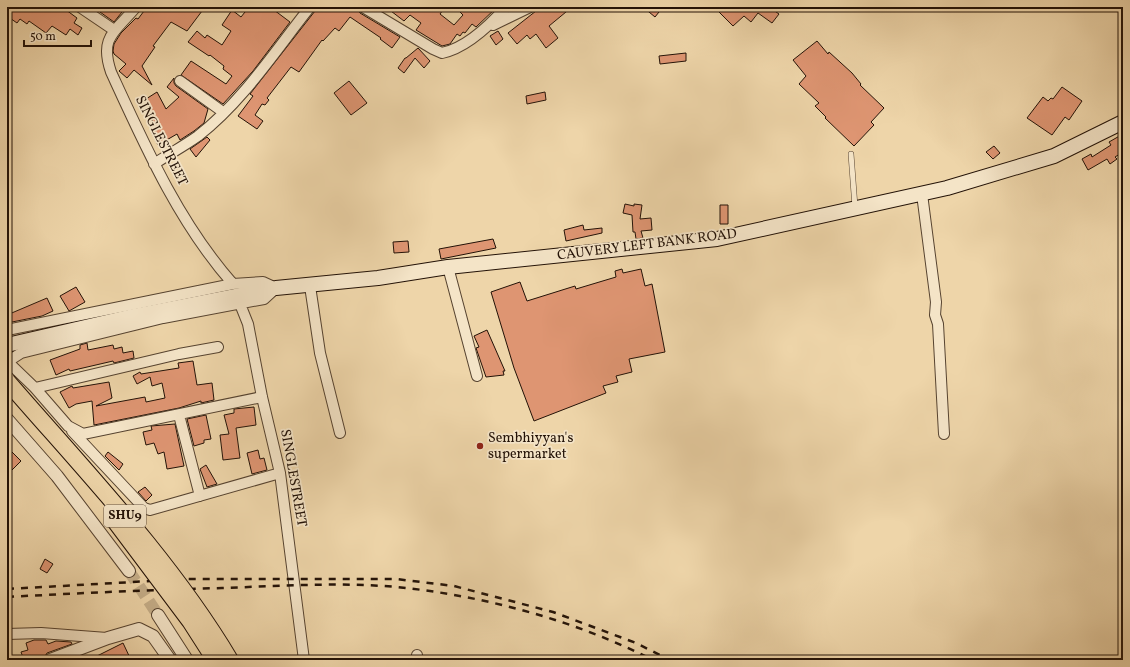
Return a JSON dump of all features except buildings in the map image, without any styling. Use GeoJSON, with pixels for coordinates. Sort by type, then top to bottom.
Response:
{"type":"FeatureCollection","features":[{"type":"Feature","properties":{"kind":"highway","name":"SHU9"},"geometry":{"type":"LineString","coordinates":[[7,381],[136,529],[194,607],[230,660]]}},
{"type":"Feature","properties":{"kind":"highway","name":"SHU9"},"geometry":{"type":"LineString","coordinates":[[7,395],[109,513],[190,621],[215,660]]}},
{"type":"Feature","properties":{"kind":"main road","name":"CAUVERY LEFT BANK ROAD"},"geometry":{"type":"LineString","coordinates":[[7,345],[133,316],[276,288],[310,286],[378,278],[448,267],[718,239],[854,203],[922,194],[947,188],[1054,156],[1123,122]]}},
{"type":"Feature","properties":{"kind":"street"},"geometry":{"type":"LineString","coordinates":[[80,7],[114,30]]}},
{"type":"Feature","properties":{"kind":"street","name":"SINGLESTREET"},"geometry":{"type":"LineString","coordinates":[[136,7],[114,30],[108,43],[106,58],[154,164],[210,257],[233,284]]}},
{"type":"Feature","properties":{"kind":"street"},"geometry":{"type":"LineString","coordinates":[[154,164],[198,136],[223,112],[251,82],[310,7]]}},
{"type":"Feature","properties":{"kind":"street"},"geometry":{"type":"LineString","coordinates":[[363,7],[441,53],[465,42],[484,29],[530,7]]}},
{"type":"Feature","properties":{"kind":"street"},"geometry":{"type":"LineString","coordinates":[[484,29],[506,7]]}},
{"type":"Feature","properties":{"kind":"street"},"geometry":{"type":"LineString","coordinates":[[180,81],[223,112]]}},
{"type":"Feature","properties":{"kind":"street"},"geometry":{"type":"LineString","coordinates":[[922,194],[936,302],[935,315],[938,324],[944,434]]}},
{"type":"Feature","properties":{"kind":"street"},"geometry":{"type":"LineString","coordinates":[[448,267],[477,376]]}},
{"type":"Feature","properties":{"kind":"street"},"geometry":{"type":"LineString","coordinates":[[7,330],[233,284],[263,282],[276,288],[264,299],[163,318],[22,353],[7,362],[36,388],[78,438],[147,509],[156,510],[280,473]]}},
{"type":"Feature","properties":{"kind":"street"},"geometry":{"type":"LineString","coordinates":[[310,286],[320,353],[340,433]]}},
{"type":"Feature","properties":{"kind":"street","name":"SINGLESTREET"},"geometry":{"type":"LineString","coordinates":[[240,304],[248,324],[262,397],[280,473],[304,660]]}},
{"type":"Feature","properties":{"kind":"street"},"geometry":{"type":"LineString","coordinates":[[36,388],[179,354],[218,347]]}},
{"type":"Feature","properties":{"kind":"street"},"geometry":{"type":"LineString","coordinates":[[68,426],[79,433],[86,434],[262,397]]}},
{"type":"Feature","properties":{"kind":"street"},"geometry":{"type":"LineString","coordinates":[[180,415],[200,496]]}},
{"type":"Feature","properties":{"kind":"street"},"geometry":{"type":"LineString","coordinates":[[9,425],[57,476],[129,571]]}},
{"type":"Feature","properties":{"kind":"street"},"geometry":{"type":"LineString","coordinates":[[158,615],[187,660]]}},
{"type":"Feature","properties":{"kind":"street"},"geometry":{"type":"LineString","coordinates":[[50,660],[108,638],[137,629],[141,629],[153,636],[170,660]]}},
{"type":"Feature","properties":{"kind":"street"},"geometry":{"type":"LineString","coordinates":[[7,634],[41,633],[108,638]]}},
{"type":"Feature","properties":{"kind":"lane"},"geometry":{"type":"LineString","coordinates":[[851,154],[854,203]]}},
{"type":"Feature","properties":{"kind":"tunnel"},"geometry":{"type":"LineString","coordinates":[[129,571],[158,615]]}},
{"type":"Feature","properties":{"kind":"railway"},"geometry":{"type":"LineString","coordinates":[[7,589],[187,579],[396,579],[454,586],[553,612],[636,643],[670,660]]}},
{"type":"Feature","properties":{"kind":"railway"},"geometry":{"type":"LineString","coordinates":[[7,597],[310,585],[397,587],[463,597],[528,612],[592,633],[653,660]]}},
{"type":"Feature","properties":{"kind":"place","name":"Sembhiyyan's supermarket"},"geometry":{"type":"Point","coordinates":[480,446]}}]}
